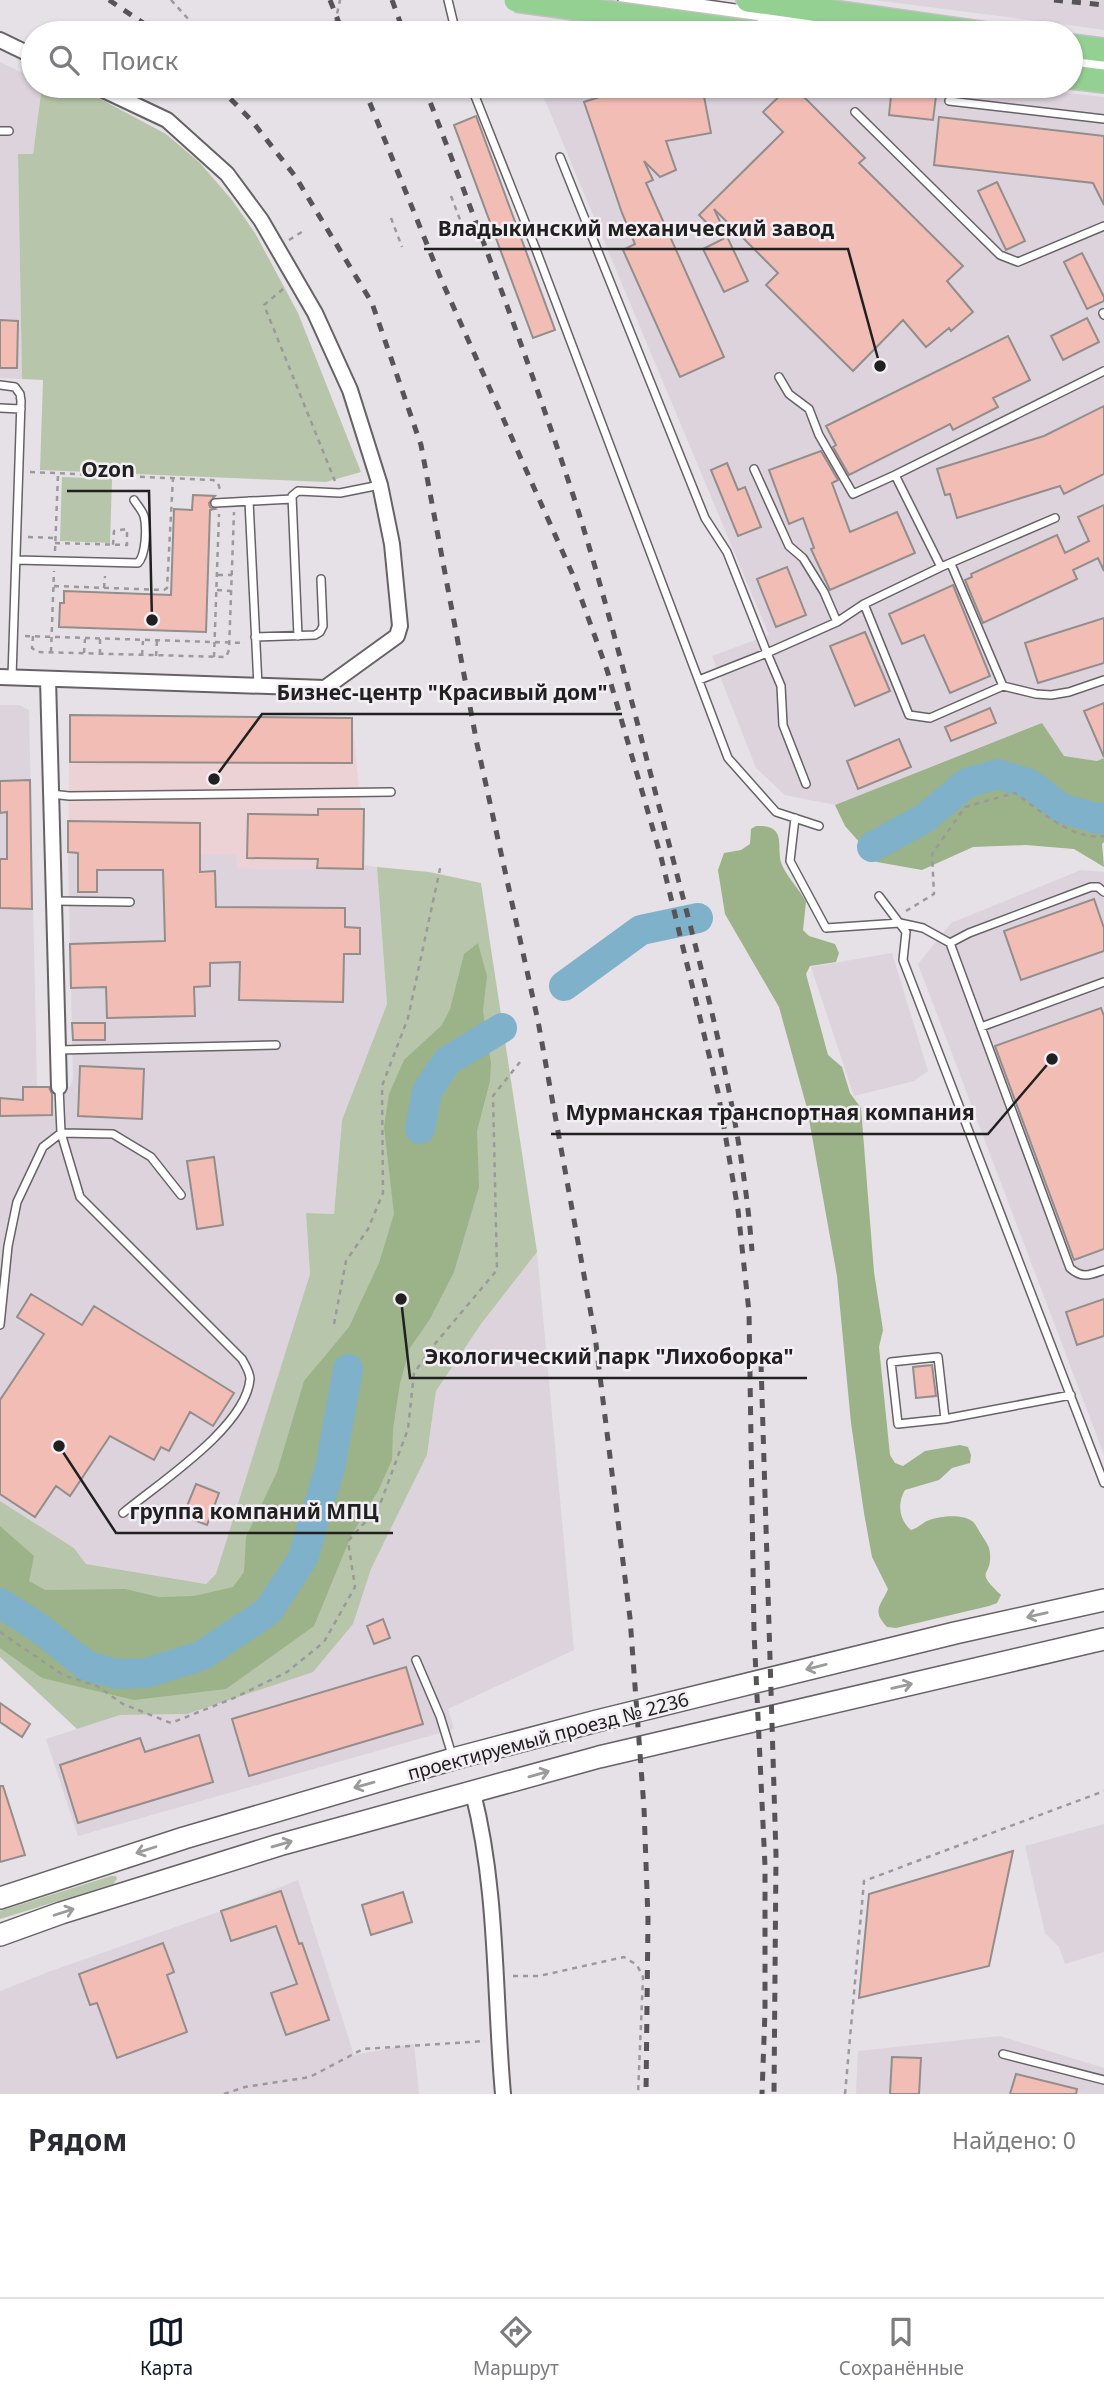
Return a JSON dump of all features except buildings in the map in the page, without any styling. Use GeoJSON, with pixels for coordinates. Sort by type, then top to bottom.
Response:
{"type":"FeatureCollection","features":[{"type":"Feature","properties":{"kind":"main road"},"geometry":{"type":"LineString","coordinates":[[516,0],[669,21]]}},
{"type":"Feature","properties":{"kind":"main road"},"geometry":{"type":"LineString","coordinates":[[629,0],[778,21]]}},
{"type":"Feature","properties":{"kind":"main road"},"geometry":{"type":"LineString","coordinates":[[748,0],[896,21]]}},
{"type":"Feature","properties":{"kind":"main road"},"geometry":{"type":"LineString","coordinates":[[1083,47],[1104,50]]}},
{"type":"Feature","properties":{"kind":"main road"},"geometry":{"type":"LineString","coordinates":[[1083,64],[1104,67]]}},
{"type":"Feature","properties":{"kind":"main road"},"geometry":{"type":"LineString","coordinates":[[1083,78],[1104,81]]}},
{"type":"Feature","properties":{"kind":"main road","name":"проектируемый проезд № 2236"},"geometry":{"type":"LineString","coordinates":[[0,1898],[184,1838],[453,1759],[862,1656],[1104,1600]]}},
{"type":"Feature","properties":{"kind":"main road","name":"проектируемый проезд № 2236"},"geometry":{"type":"LineString","coordinates":[[0,1934],[279,1845],[599,1757],[1104,1639]]}},
{"type":"Feature","properties":{"kind":"street"},"geometry":{"type":"LineString","coordinates":[[0,40],[21,50]]}},
{"type":"Feature","properties":{"kind":"street"},"geometry":{"type":"LineString","coordinates":[[6,677],[325,688],[397,636],[400,626],[392,544],[380,485],[350,390],[316,313],[261,220],[227,174],[167,120],[120,98]]}},
{"type":"Feature","properties":{"kind":"street"},"geometry":{"type":"LineString","coordinates":[[48,679],[60,1087]]}},
{"type":"Feature","properties":{"kind":"street","name":"проектируемый проезд № 2236"},"geometry":{"type":"LineString","coordinates":[[473,1793],[484,1835],[498,1976],[503,2094]]}},
{"type":"Feature","properties":{"kind":"lane"},"geometry":{"type":"LineString","coordinates":[[448,0],[453,21]]}},
{"type":"Feature","properties":{"kind":"lane"},"geometry":{"type":"LineString","coordinates":[[476,98],[536,247],[728,758],[776,812],[819,826]]}},
{"type":"Feature","properties":{"kind":"lane"},"geometry":{"type":"LineString","coordinates":[[949,101],[1104,119]]}},
{"type":"Feature","properties":{"kind":"lane"},"geometry":{"type":"LineString","coordinates":[[855,112],[1000,255],[1018,262],[1104,226]]}},
{"type":"Feature","properties":{"kind":"lane"},"geometry":{"type":"LineString","coordinates":[[561,157],[705,518],[727,552],[781,686],[783,725],[806,784]]}},
{"type":"Feature","properties":{"kind":"lane"},"geometry":{"type":"LineString","coordinates":[[779,377],[789,394],[809,409],[819,435],[853,494],[1104,372]]}},
{"type":"Feature","properties":{"kind":"lane"},"geometry":{"type":"LineString","coordinates":[[0,385],[9,385],[18,390],[21,409],[13,636],[6,677]]}},
{"type":"Feature","properties":{"kind":"lane"},"geometry":{"type":"LineString","coordinates":[[0,408],[21,409]]}},
{"type":"Feature","properties":{"kind":"lane"},"geometry":{"type":"LineString","coordinates":[[754,469],[789,546],[803,558],[810,569],[837,622]]}},
{"type":"Feature","properties":{"kind":"lane"},"geometry":{"type":"LineString","coordinates":[[895,475],[941,567]]}},
{"type":"Feature","properties":{"kind":"lane"},"geometry":{"type":"LineString","coordinates":[[298,636],[293,494],[298,491],[340,492],[380,485]]}},
{"type":"Feature","properties":{"kind":"lane"},"geometry":{"type":"LineString","coordinates":[[217,503],[292,499]]}},
{"type":"Feature","properties":{"kind":"lane"},"geometry":{"type":"LineString","coordinates":[[16,560],[135,564],[143,556],[144,518],[134,500]]}},
{"type":"Feature","properties":{"kind":"lane"},"geometry":{"type":"LineString","coordinates":[[249,501],[258,687]]}},
{"type":"Feature","properties":{"kind":"lane"},"geometry":{"type":"LineString","coordinates":[[699,680],[837,622],[864,604],[941,567],[1055,518]]}},
{"type":"Feature","properties":{"kind":"lane"},"geometry":{"type":"LineString","coordinates":[[951,564],[1003,686]]}},
{"type":"Feature","properties":{"kind":"lane"},"geometry":{"type":"LineString","coordinates":[[256,640],[314,635],[322,630],[321,579]]}},
{"type":"Feature","properties":{"kind":"lane"},"geometry":{"type":"LineString","coordinates":[[864,604],[909,715],[930,718],[1003,686],[1051,695],[1104,680]]}},
{"type":"Feature","properties":{"kind":"lane"},"geometry":{"type":"LineString","coordinates":[[51,794],[391,793]]}},
{"type":"Feature","properties":{"kind":"lane"},"geometry":{"type":"LineString","coordinates":[[795,818],[790,861],[827,928],[900,923],[923,928],[950,943],[1070,1268],[1077,1275],[1086,1276],[1104,1270]]}},
{"type":"Feature","properties":{"kind":"lane"},"geometry":{"type":"LineString","coordinates":[[950,943],[969,933],[1091,887],[1098,887],[1104,892]]}},
{"type":"Feature","properties":{"kind":"lane"},"geometry":{"type":"LineString","coordinates":[[879,896],[906,932],[903,960],[1104,1483]]}},
{"type":"Feature","properties":{"kind":"lane"},"geometry":{"type":"LineString","coordinates":[[54,901],[130,902]]}},
{"type":"Feature","properties":{"kind":"lane"},"geometry":{"type":"LineString","coordinates":[[981,1027],[1104,982]]}},
{"type":"Feature","properties":{"kind":"lane"},"geometry":{"type":"LineString","coordinates":[[58,1050],[276,1045]]}},
{"type":"Feature","properties":{"kind":"lane"},"geometry":{"type":"LineString","coordinates":[[60,1087],[61,1133],[79,1197],[242,1359],[250,1376],[246,1398],[222,1433],[123,1513]]}},
{"type":"Feature","properties":{"kind":"lane"},"geometry":{"type":"LineString","coordinates":[[0,1325],[8,1246],[17,1202],[43,1147],[61,1133],[113,1134],[151,1157],[181,1195]]}},
{"type":"Feature","properties":{"kind":"lane"},"geometry":{"type":"LineString","coordinates":[[945,1419],[938,1357],[891,1362],[898,1424],[945,1419],[1071,1395]]}},
{"type":"Feature","properties":{"kind":"lane"},"geometry":{"type":"LineString","coordinates":[[416,1660],[440,1716],[453,1759]]}},
{"type":"Feature","properties":{"kind":"lane"},"geometry":{"type":"LineString","coordinates":[[1003,2054],[1104,2080]]}},
{"type":"Feature","properties":{"kind":"path"},"geometry":{"type":"LineString","coordinates":[[171,0],[190,21]]}},
{"type":"Feature","properties":{"kind":"path"},"geometry":{"type":"LineString","coordinates":[[335,21],[340,0]]}},
{"type":"Feature","properties":{"kind":"path"},"geometry":{"type":"LineString","coordinates":[[451,196],[461,225]]}},
{"type":"Feature","properties":{"kind":"path"},"geometry":{"type":"LineString","coordinates":[[391,218],[402,247]]}},
{"type":"Feature","properties":{"kind":"path"},"geometry":{"type":"LineString","coordinates":[[287,286],[264,305],[337,486]]}},
{"type":"Feature","properties":{"kind":"path"},"geometry":{"type":"LineString","coordinates":[[43,473],[214,480],[219,485],[214,657]]}},
{"type":"Feature","properties":{"kind":"path"},"geometry":{"type":"LineString","coordinates":[[51,652],[58,474]]}},
{"type":"Feature","properties":{"kind":"path"},"geometry":{"type":"LineString","coordinates":[[33,636],[34,650],[51,652],[226,657],[229,643],[234,502]]}},
{"type":"Feature","properties":{"kind":"path"},"geometry":{"type":"LineString","coordinates":[[41,538],[113,545],[127,545],[127,529],[114,531],[113,545]]}},
{"type":"Feature","properties":{"kind":"path"},"geometry":{"type":"LineString","coordinates":[[217,575],[232,575]]}},
{"type":"Feature","properties":{"kind":"path"},"geometry":{"type":"LineString","coordinates":[[217,590],[231,591]]}},
{"type":"Feature","properties":{"kind":"path"},"geometry":{"type":"LineString","coordinates":[[13,636],[229,643],[256,640]]}},
{"type":"Feature","properties":{"kind":"path"},"geometry":{"type":"LineString","coordinates":[[84,653],[85,638]]}},
{"type":"Feature","properties":{"kind":"path"},"geometry":{"type":"LineString","coordinates":[[100,638],[100,654]]}},
{"type":"Feature","properties":{"kind":"path"},"geometry":{"type":"LineString","coordinates":[[142,655],[143,640]]}},
{"type":"Feature","properties":{"kind":"path"},"geometry":{"type":"LineString","coordinates":[[156,656],[157,640]]}},
{"type":"Feature","properties":{"kind":"path"},"geometry":{"type":"LineString","coordinates":[[900,923],[906,909],[934,894],[932,854],[965,807],[1015,793],[1061,824],[1091,838],[1104,836]]}},
{"type":"Feature","properties":{"kind":"path"},"geometry":{"type":"LineString","coordinates":[[334,1324],[346,1261],[368,1229],[383,1193],[382,1086],[408,1018],[441,864]]}},
{"type":"Feature","properties":{"kind":"path"},"geometry":{"type":"LineString","coordinates":[[0,1632],[63,1675],[97,1686],[124,1704],[171,1723],[234,1698],[287,1672],[324,1642],[355,1587],[348,1541],[379,1507],[408,1429],[414,1373],[434,1345],[498,1270],[492,1096],[520,1062]]}},
{"type":"Feature","properties":{"kind":"path"},"geometry":{"type":"LineString","coordinates":[[845,2094],[864,1881],[1104,1791]]}},
{"type":"Feature","properties":{"kind":"path"},"geometry":{"type":"LineString","coordinates":[[498,1976],[539,1976],[624,1957],[637,1965],[643,1977],[638,2094]]}},
{"type":"Feature","properties":{"kind":"path"},"geometry":{"type":"LineString","coordinates":[[224,2094],[245,2087],[310,2077],[363,2049],[500,2040]]}},
{"type":"Feature","properties":{"kind":"shaded area"},"geometry":{"type":"Polygon","coordinates":[[[874,0],[1104,0],[1104,30],[1083,27],[1083,21],[1037,21],[874,0]]]}},
{"type":"Feature","properties":{"kind":"shaded area"},"geometry":{"type":"Polygon","coordinates":[[[0,62],[21,72],[21,98],[40,98],[33,154],[18,155],[22,379],[0,378],[0,62]]]}},
{"type":"Feature","properties":{"kind":"shaded area"},"geometry":{"type":"Polygon","coordinates":[[[1083,95],[1104,97],[1104,758],[1097,761],[1064,756],[1042,724],[835,805],[785,795],[756,768],[712,656],[769,635],[544,98],[1083,98],[1083,95]]]}},
{"type":"Feature","properties":{"kind":"shaded area"},"geometry":{"type":"Polygon","coordinates":[[[0,705],[19,705],[29,710],[37,1087],[70,1087],[73,1079],[68,856],[78,853],[236,855],[238,868],[363,869],[363,865],[377,867],[387,1004],[342,1120],[334,1214],[306,1213],[310,1274],[217,1574],[206,1584],[86,1564],[74,1548],[0,1501],[0,705]]]}},
{"type":"Feature","properties":{"kind":"shaded area"},"geometry":{"type":"Polygon","coordinates":[[[70,715],[352,718],[361,809],[364,809],[363,869],[238,868],[236,855],[68,856],[70,715]]]}},
{"type":"Feature","properties":{"kind":"shaded area"},"geometry":{"type":"Polygon","coordinates":[[[1081,870],[1104,872],[1104,1455],[918,964],[951,923],[1081,870]]]}},
{"type":"Feature","properties":{"kind":"shaded area"},"geometry":{"type":"Polygon","coordinates":[[[892,953],[928,1071],[914,1081],[854,1096],[811,967],[892,953]]]}},
{"type":"Feature","properties":{"kind":"shaded area"},"geometry":{"type":"Polygon","coordinates":[[[537,1252],[574,1650],[448,1709],[454,1729],[78,1836],[46,1739],[120,1715],[187,1714],[353,1624],[371,1569],[427,1455],[436,1391],[481,1324],[537,1252]]]}},
{"type":"Feature","properties":{"kind":"shaded area"},"geometry":{"type":"Polygon","coordinates":[[[1104,1824],[1104,1952],[1065,1964],[1059,1947],[1045,1933],[1025,1846],[1104,1824]]]}},
{"type":"Feature","properties":{"kind":"shaded area"},"geometry":{"type":"Polygon","coordinates":[[[298,1880],[354,2055],[414,2044],[419,2094],[0,2094],[0,1991],[221,1911],[298,1880]]]}},
{"type":"Feature","properties":{"kind":"shaded area"},"geometry":{"type":"Polygon","coordinates":[[[1000,2036],[1104,2068],[1104,2094],[856,2094],[858,2051],[1000,2036]]]}},
{"type":"Feature","properties":{"kind":"green space"},"geometry":{"type":"Polygon","coordinates":[[[40,98],[98,98],[166,134],[200,163],[232,200],[255,233],[298,313],[361,472],[326,482],[40,470],[43,380],[22,379],[18,154],[33,154],[40,98]]]}},
{"type":"Feature","properties":{"kind":"green space"},"geometry":{"type":"Polygon","coordinates":[[[62,477],[112,479],[110,543],[60,541],[62,477]]]}},
{"type":"Feature","properties":{"kind":"green space"},"geometry":{"type":"Polygon","coordinates":[[[1042,723],[1064,756],[1097,761],[1104,758],[1104,867],[1074,849],[1026,845],[973,847],[922,870],[877,862],[845,826],[835,805],[1042,723]]]}},
{"type":"Feature","properties":{"kind":"green space"},"geometry":{"type":"Polygon","coordinates":[[[766,826],[777,833],[782,865],[806,902],[803,930],[809,936],[835,944],[839,953],[836,962],[810,966],[806,974],[828,1055],[842,1067],[850,1093],[861,1108],[874,1272],[883,1330],[879,1347],[890,1455],[895,1463],[903,1466],[925,1451],[960,1445],[968,1447],[971,1455],[970,1463],[952,1468],[939,1480],[905,1490],[900,1511],[911,1530],[929,1520],[942,1517],[955,1516],[972,1521],[989,1548],[990,1562],[986,1577],[1001,1595],[997,1603],[989,1606],[896,1628],[887,1627],[878,1612],[888,1589],[872,1557],[864,1513],[851,1423],[837,1276],[807,1108],[779,1007],[725,914],[718,870],[724,853],[741,850],[750,844],[751,829],[766,826]]]}},
{"type":"Feature","properties":{"kind":"green space"},"geometry":{"type":"Polygon","coordinates":[[[377,867],[429,872],[481,883],[537,1252],[481,1324],[436,1391],[427,1455],[371,1569],[353,1624],[313,1672],[187,1714],[120,1715],[77,1729],[0,1657],[0,1501],[74,1548],[86,1564],[206,1584],[216,1574],[310,1274],[306,1213],[334,1214],[342,1120],[387,1004],[377,867]]]}},
{"type":"Feature","properties":{"kind":"green space"},"geometry":{"type":"Polygon","coordinates":[[[478,943],[487,976],[483,1011],[491,1063],[490,1081],[477,1131],[479,1187],[454,1272],[430,1319],[410,1348],[400,1383],[393,1429],[392,1460],[378,1491],[351,1536],[314,1626],[226,1689],[134,1700],[42,1678],[0,1648],[0,1526],[34,1556],[29,1581],[45,1590],[125,1589],[159,1597],[194,1596],[233,1587],[244,1572],[246,1537],[277,1472],[304,1381],[349,1327],[379,1263],[394,1214],[384,1127],[389,1094],[404,1060],[442,1025],[450,1009],[464,954],[478,943]]]}},
{"type":"Feature","properties":{"kind":"green space"},"geometry":{"type":"Polygon","coordinates":[[[116,1876],[117,1879],[113,1884],[0,1919],[0,1911],[116,1876]]]}},
{"type":"Feature","properties":{"kind":"waterway"},"geometry":{"type":"LineString","coordinates":[[872,847],[925,818],[967,783],[998,774],[1030,784],[1061,808],[1099,819],[1104,817]]}},
{"type":"Feature","properties":{"kind":"waterway"},"geometry":{"type":"LineString","coordinates":[[564,986],[641,930],[698,918]]}},
{"type":"Feature","properties":{"kind":"waterway"},"geometry":{"type":"LineString","coordinates":[[420,1129],[427,1091],[447,1061],[502,1028]]}},
{"type":"Feature","properties":{"kind":"waterway"},"geometry":{"type":"LineString","coordinates":[[0,1603],[39,1628],[87,1666],[117,1674],[146,1673],[201,1656],[268,1611],[303,1558],[330,1467],[348,1369]]}},
{"type":"Feature","properties":{"kind":"railway"},"geometry":{"type":"LineString","coordinates":[[109,0],[140,21]]}},
{"type":"Feature","properties":{"kind":"railway"},"geometry":{"type":"LineString","coordinates":[[330,0],[338,21]]}},
{"type":"Feature","properties":{"kind":"railway"},"geometry":{"type":"LineString","coordinates":[[392,0],[400,21]]}},
{"type":"Feature","properties":{"kind":"railway"},"geometry":{"type":"LineString","coordinates":[[1054,0],[1104,5]]}},
{"type":"Feature","properties":{"kind":"railway"},"geometry":{"type":"LineString","coordinates":[[230,98],[252,121],[295,176],[372,303],[421,445],[477,744],[538,1021],[595,1336],[630,1618],[644,1808],[648,1919],[646,2094]]}},
{"type":"Feature","properties":{"kind":"railway"},"geometry":{"type":"LineString","coordinates":[[368,98],[441,279],[572,573],[607,670],[661,857],[718,1092],[738,1210],[749,1312],[754,1632],[765,1866],[762,2094]]}},
{"type":"Feature","properties":{"kind":"railway"},"geometry":{"type":"LineString","coordinates":[[429,98],[540,399],[601,588],[719,1044],[739,1147],[752,1251]]}},
{"type":"Feature","properties":{"kind":"railway"},"geometry":{"type":"LineString","coordinates":[[761,1363],[776,1855],[774,2094]]}},
{"type":"Feature","properties":{"kind":"place","name":"Владыкинский механический завод"},"geometry":{"type":"Point","coordinates":[880,366]}},
{"type":"Feature","properties":{"kind":"place","name":"Ozon"},"geometry":{"type":"Point","coordinates":[152,620]}},
{"type":"Feature","properties":{"kind":"place","name":"Бизнес-центр \"Красивый дом\""},"geometry":{"type":"Point","coordinates":[214,779]}},
{"type":"Feature","properties":{"kind":"place","name":"Мурманская транспортная компания"},"geometry":{"type":"Point","coordinates":[1052,1059]}},
{"type":"Feature","properties":{"kind":"place","name":"Экологический парк \"Лихоборка\""},"geometry":{"type":"Point","coordinates":[401,1299]}},
{"type":"Feature","properties":{"kind":"place","name":"группа компаний МПЦ"},"geometry":{"type":"Point","coordinates":[59,1446]}}]}
